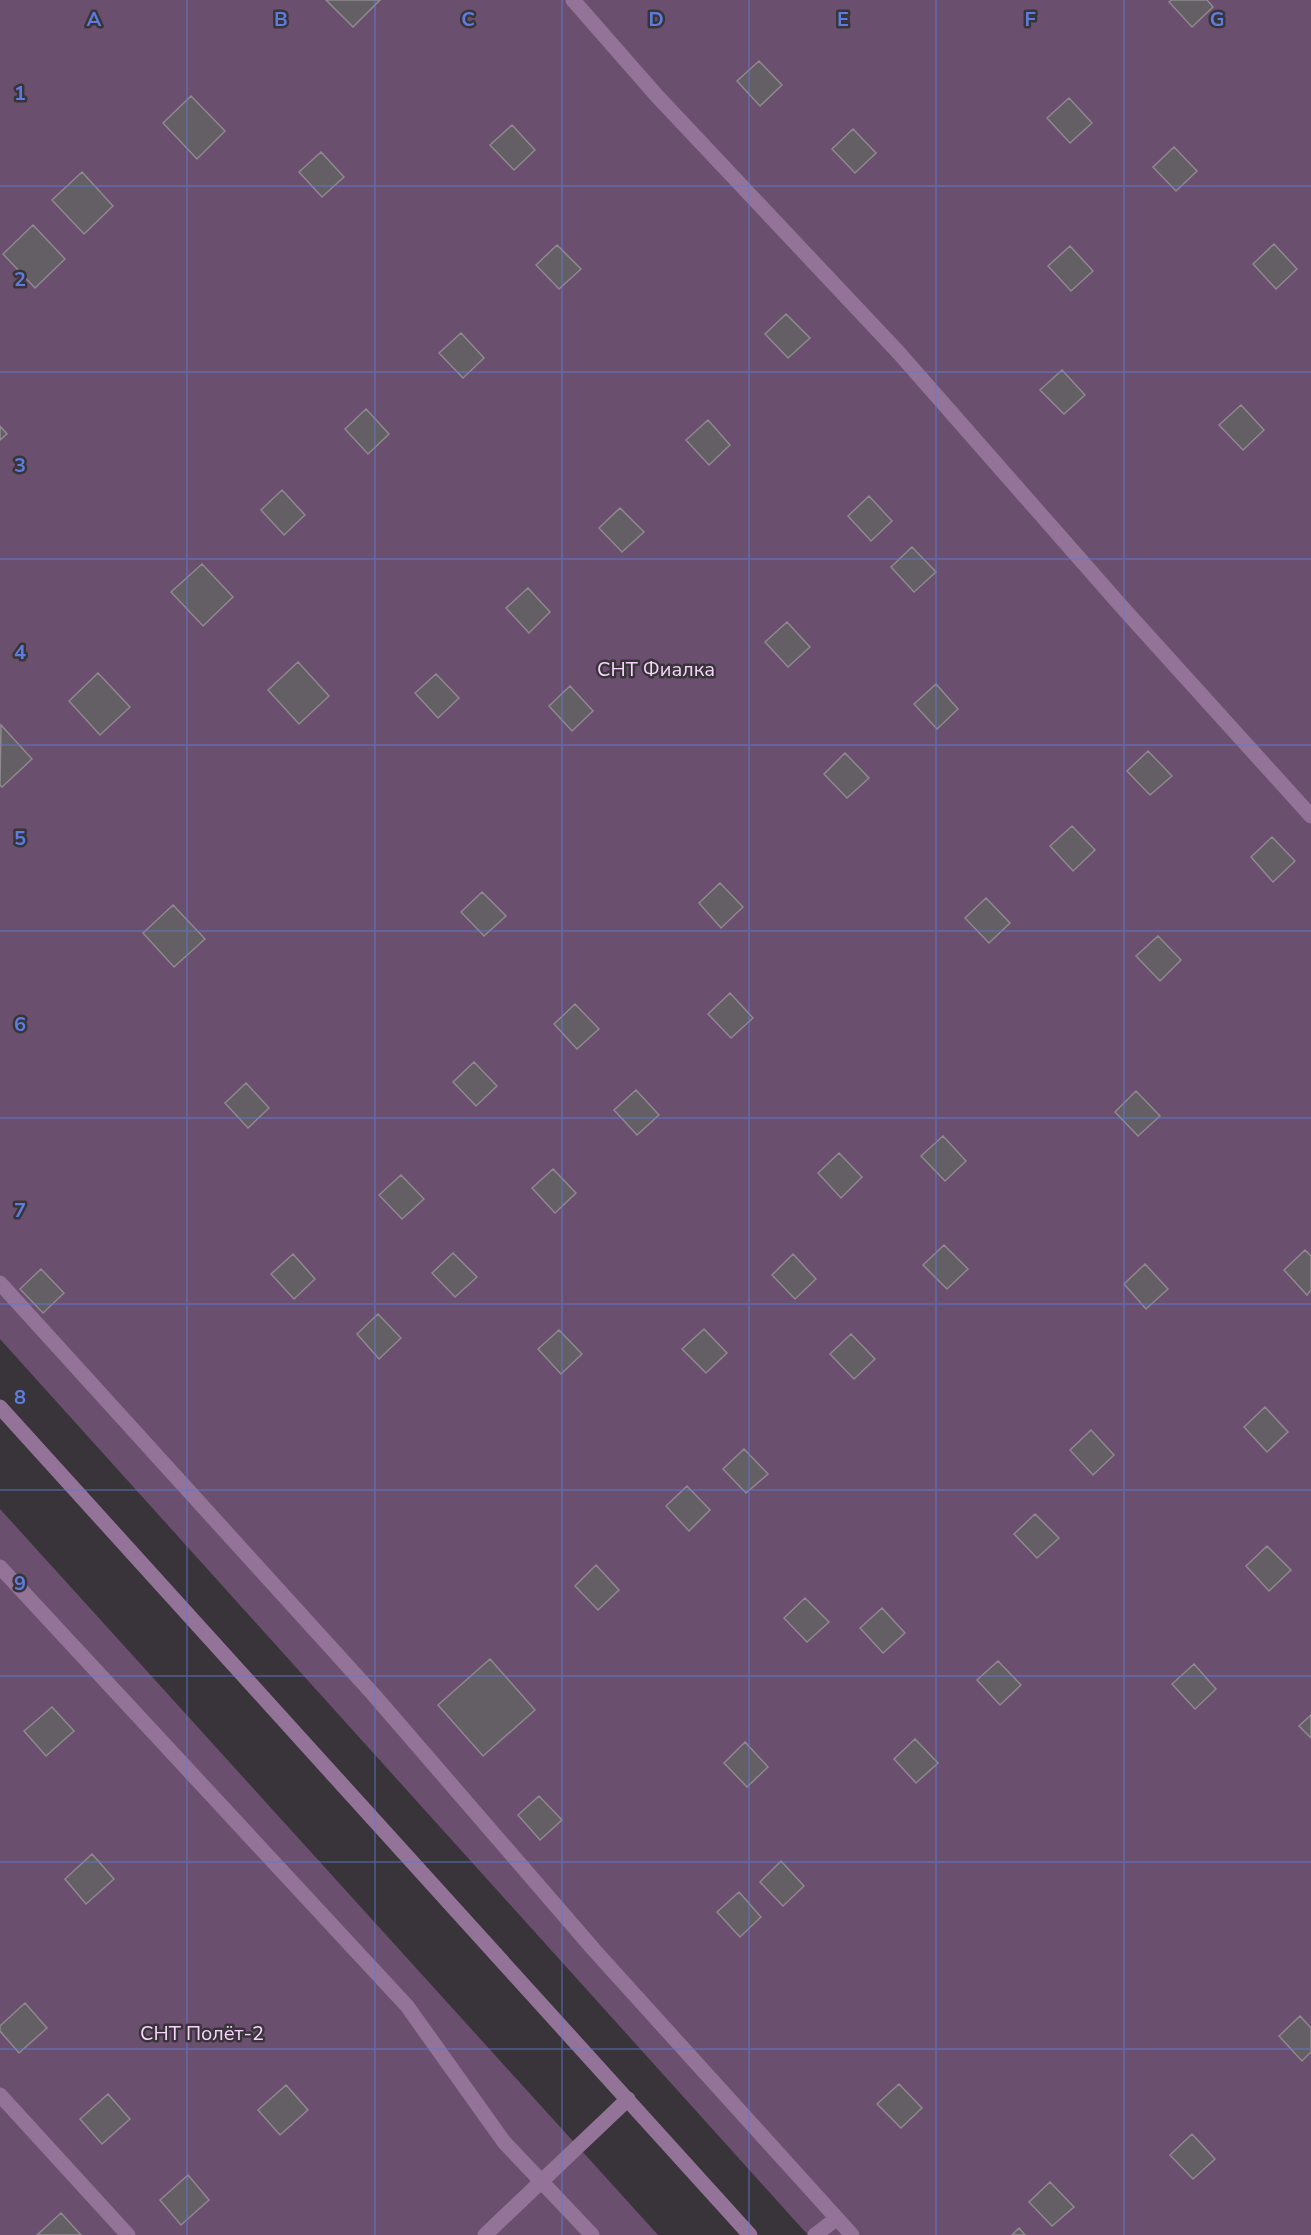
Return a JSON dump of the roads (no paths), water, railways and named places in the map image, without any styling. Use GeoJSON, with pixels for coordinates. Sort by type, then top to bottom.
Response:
{"type":"FeatureCollection","features":[{"type":"Feature","properties":{"kind":"street"},"geometry":{"type":"LineString","coordinates":[[573,0],[657,96],[899,353],[1311,816]]}},
{"type":"Feature","properties":{"kind":"street"},"geometry":{"type":"LineString","coordinates":[[0,1283],[373,1694],[595,1951],[852,2235]]}},
{"type":"Feature","properties":{"kind":"street"},"geometry":{"type":"LineString","coordinates":[[0,1407],[750,2235]]}},
{"type":"Feature","properties":{"kind":"street"},"geometry":{"type":"LineString","coordinates":[[0,1567],[407,2006],[504,2142],[592,2235]]}},
{"type":"Feature","properties":{"kind":"street"},"geometry":{"type":"LineString","coordinates":[[0,2095],[128,2235]]}},
{"type":"Feature","properties":{"kind":"street"},"geometry":{"type":"LineString","coordinates":[[486,2235],[628,2099]]}},
{"type":"Feature","properties":{"kind":"street"},"geometry":{"type":"LineString","coordinates":[[815,2235],[836,2219]]}},
{"type":"Feature","properties":{"kind":"park label","name":"СНТ Фиалка"},"geometry":{"type":"Point","coordinates":[656,669]}},
{"type":"Feature","properties":{"kind":"park label","name":"СНТ Полёт-2"},"geometry":{"type":"Point","coordinates":[202,2033]}}]}
